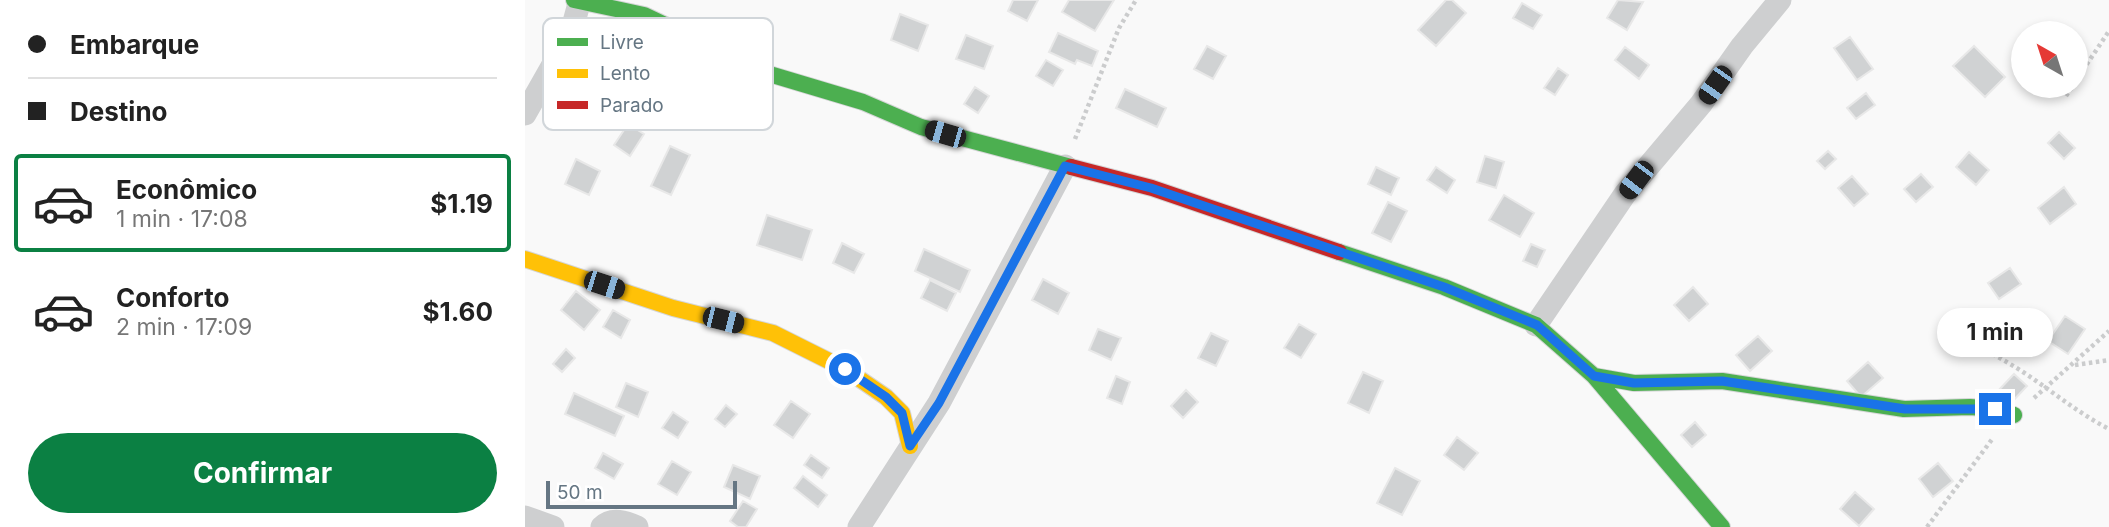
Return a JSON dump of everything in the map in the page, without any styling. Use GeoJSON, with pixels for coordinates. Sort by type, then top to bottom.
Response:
{"type":"FeatureCollection","features":[{"type":"Feature","properties":{"kind":"street"},"geometry":{"type":"LineString","coordinates":[[574,18],[578,0],[650,18]]}},
{"type":"Feature","properties":{"kind":"street"},"geometry":{"type":"LineString","coordinates":[[1537,325],[1625,194],[1702,104],[1742,46],[1780,0]]}},
{"type":"Feature","properties":{"kind":"street"},"geometry":{"type":"LineString","coordinates":[[773,75],[863,102],[921,127],[1177,196],[1444,287],[1537,325],[1594,376],[1722,527]]}},
{"type":"Feature","properties":{"kind":"street"},"geometry":{"type":"LineString","coordinates":[[525,114],[543,82]]}},
{"type":"Feature","properties":{"kind":"street"},"geometry":{"type":"LineString","coordinates":[[859,527],[939,403],[1065,166]]}},
{"type":"Feature","properties":{"kind":"street"},"geometry":{"type":"LineString","coordinates":[[525,259],[673,308],[772,333],[845,369],[886,397],[902,413],[910,446]]}},
{"type":"Feature","properties":{"kind":"street"},"geometry":{"type":"LineString","coordinates":[[1594,376],[1634,383],[1722,381],[1905,409],[1970,407],[1995,409],[2014,415]]}},
{"type":"Feature","properties":{"kind":"street"},"geometry":{"type":"LineString","coordinates":[[525,517],[553,527]]}},
{"type":"Feature","properties":{"kind":"street"},"geometry":{"type":"LineString","coordinates":[[602,527],[606,523],[623,521],[637,527]]}},
{"type":"Feature","properties":{"kind":"path"},"geometry":{"type":"LineString","coordinates":[[1065,166],[1119,28],[1136,0]]}},
{"type":"Feature","properties":{"kind":"path"},"geometry":{"type":"LineString","coordinates":[[2088,63],[2109,31]]}},
{"type":"Feature","properties":{"kind":"path"},"geometry":{"type":"LineString","coordinates":[[1963,335],[2109,429]]}},
{"type":"Feature","properties":{"kind":"path"},"geometry":{"type":"LineString","coordinates":[[2074,365],[2109,360]]}},
{"type":"Feature","properties":{"kind":"building"},"geometry":{"type":"Polygon","coordinates":[[[1013,0],[1038,0],[1027,21],[1008,11],[1013,0]]]}},
{"type":"Feature","properties":{"kind":"building"},"geometry":{"type":"Polygon","coordinates":[[[1069,0],[1114,0],[1095,31],[1062,12],[1069,0]]]}},
{"type":"Feature","properties":{"kind":"building"},"geometry":{"type":"Polygon","coordinates":[[[1446,0],[1452,0],[1466,13],[1436,46],[1418,30],[1446,0]]]}},
{"type":"Feature","properties":{"kind":"building"},"geometry":{"type":"Polygon","coordinates":[[[1618,0],[1643,2],[1627,30],[1607,18],[1618,0]]]}},
{"type":"Feature","properties":{"kind":"building"},"geometry":{"type":"Polygon","coordinates":[[[1522,3],[1542,15],[1533,29],[1513,18],[1522,3]]]}},
{"type":"Feature","properties":{"kind":"building"},"geometry":{"type":"Polygon","coordinates":[[[900,14],[928,25],[918,51],[891,40],[900,14]]]}},
{"type":"Feature","properties":{"kind":"building"},"geometry":{"type":"Polygon","coordinates":[[[1058,33],[1098,51],[1092,66],[1077,60],[1075,64],[1049,52],[1058,33]]]}},
{"type":"Feature","properties":{"kind":"building"},"geometry":{"type":"Polygon","coordinates":[[[966,35],[993,46],[984,69],[956,59],[966,35]]]}},
{"type":"Feature","properties":{"kind":"building"},"geometry":{"type":"Polygon","coordinates":[[[1850,37],[1873,69],[1857,80],[1834,48],[1850,37]]]}},
{"type":"Feature","properties":{"kind":"building"},"geometry":{"type":"Polygon","coordinates":[[[1207,46],[1226,56],[1213,79],[1194,69],[1207,46]]]}},
{"type":"Feature","properties":{"kind":"building"},"geometry":{"type":"Polygon","coordinates":[[[1974,46],[2005,77],[1985,97],[1953,66],[1974,46]]]}},
{"type":"Feature","properties":{"kind":"building"},"geometry":{"type":"Polygon","coordinates":[[[1625,47],[1649,65],[1639,79],[1615,60],[1625,47]]]}},
{"type":"Feature","properties":{"kind":"building"},"geometry":{"type":"Polygon","coordinates":[[[1046,60],[1063,70],[1053,86],[1036,76],[1046,60]]]}},
{"type":"Feature","properties":{"kind":"building"},"geometry":{"type":"Polygon","coordinates":[[[1558,68],[1568,75],[1555,95],[1544,88],[1558,68]]]}},
{"type":"Feature","properties":{"kind":"building"},"geometry":{"type":"Polygon","coordinates":[[[975,87],[989,96],[978,113],[964,104],[975,87]]]}},
{"type":"Feature","properties":{"kind":"building"},"geometry":{"type":"Polygon","coordinates":[[[1125,89],[1166,108],[1157,127],[1116,108],[1125,89]]]}},
{"type":"Feature","properties":{"kind":"building"},"geometry":{"type":"Polygon","coordinates":[[[1866,93],[1875,105],[1856,119],[1847,108],[1866,93]]]}},
{"type":"Feature","properties":{"kind":"building"},"geometry":{"type":"Polygon","coordinates":[[[624,130],[638,130],[644,134],[630,156],[614,145],[624,130]]]}},
{"type":"Feature","properties":{"kind":"building"},"geometry":{"type":"Polygon","coordinates":[[[2059,132],[2075,148],[2064,159],[2048,143],[2059,132]]]}},
{"type":"Feature","properties":{"kind":"building"},"geometry":{"type":"Polygon","coordinates":[[[670,146],[690,155],[671,195],[651,186],[670,146]]]}},
{"type":"Feature","properties":{"kind":"building"},"geometry":{"type":"Polygon","coordinates":[[[1828,151],[1836,159],[1825,169],[1817,161],[1828,151]]]}},
{"type":"Feature","properties":{"kind":"building"},"geometry":{"type":"Polygon","coordinates":[[[1969,152],[1989,170],[1976,185],[1956,167],[1969,152]]]}},
{"type":"Feature","properties":{"kind":"building"},"geometry":{"type":"Polygon","coordinates":[[[1485,156],[1504,162],[1496,188],[1477,182],[1485,156]]]}},
{"type":"Feature","properties":{"kind":"building"},"geometry":{"type":"Polygon","coordinates":[[[576,159],[600,171],[589,195],[565,184],[576,159]]]}},
{"type":"Feature","properties":{"kind":"building"},"geometry":{"type":"Polygon","coordinates":[[[1376,167],[1399,178],[1391,195],[1368,184],[1376,167]]]}},
{"type":"Feature","properties":{"kind":"building"},"geometry":{"type":"Polygon","coordinates":[[[1436,167],[1455,180],[1447,193],[1427,180],[1436,167]]]}},
{"type":"Feature","properties":{"kind":"building"},"geometry":{"type":"Polygon","coordinates":[[[1921,174],[1933,187],[1916,202],[1904,189],[1921,174]]]}},
{"type":"Feature","properties":{"kind":"building"},"geometry":{"type":"Polygon","coordinates":[[[1852,176],[1868,194],[1854,206],[1838,188],[1852,176]]]}},
{"type":"Feature","properties":{"kind":"building"},"geometry":{"type":"Polygon","coordinates":[[[2064,187],[2076,204],[2050,224],[2038,208],[2064,187]]]}},
{"type":"Feature","properties":{"kind":"building"},"geometry":{"type":"Polygon","coordinates":[[[1504,195],[1534,213],[1520,237],[1489,220],[1504,195]]]}},
{"type":"Feature","properties":{"kind":"building"},"geometry":{"type":"Polygon","coordinates":[[[1388,202],[1407,211],[1391,242],[1372,233],[1388,202]]]}},
{"type":"Feature","properties":{"kind":"building"},"geometry":{"type":"Polygon","coordinates":[[[767,215],[812,230],[802,260],[757,245],[767,215]]]}},
{"type":"Feature","properties":{"kind":"building"},"geometry":{"type":"Polygon","coordinates":[[[842,243],[864,254],[854,273],[833,263],[842,243]]]}},
{"type":"Feature","properties":{"kind":"building"},"geometry":{"type":"Polygon","coordinates":[[[1531,244],[1545,250],[1537,267],[1523,261],[1531,244]]]}},
{"type":"Feature","properties":{"kind":"building"},"geometry":{"type":"Polygon","coordinates":[[[924,249],[970,270],[960,292],[915,271],[924,249]]]}},
{"type":"Feature","properties":{"kind":"building"},"geometry":{"type":"Polygon","coordinates":[[[2010,268],[2021,284],[1999,299],[1988,283],[2010,268]]]}},
{"type":"Feature","properties":{"kind":"building"},"geometry":{"type":"Polygon","coordinates":[[[1043,279],[1069,293],[1058,314],[1032,300],[1043,279]]]}},
{"type":"Feature","properties":{"kind":"building"},"geometry":{"type":"Polygon","coordinates":[[[930,280],[956,293],[947,311],[921,298],[930,280]]]}},
{"type":"Feature","properties":{"kind":"building"},"geometry":{"type":"Polygon","coordinates":[[[1693,287],[1708,304],[1689,321],[1674,305],[1693,287]]]}},
{"type":"Feature","properties":{"kind":"building"},"geometry":{"type":"Polygon","coordinates":[[[576,291],[600,310],[584,330],[561,310],[576,291]]]}},
{"type":"Feature","properties":{"kind":"building"},"geometry":{"type":"Polygon","coordinates":[[[613,310],[630,320],[621,338],[603,327],[613,310]]]}},
{"type":"Feature","properties":{"kind":"building"},"geometry":{"type":"Polygon","coordinates":[[[2065,316],[2085,329],[2068,354],[2048,341],[2065,316]]]}},
{"type":"Feature","properties":{"kind":"building"},"geometry":{"type":"Polygon","coordinates":[[[1299,324],[1316,334],[1301,358],[1284,348],[1299,324]]]}},
{"type":"Feature","properties":{"kind":"building"},"geometry":{"type":"Polygon","coordinates":[[[1098,329],[1121,338],[1111,360],[1089,350],[1098,329]]]}},
{"type":"Feature","properties":{"kind":"building"},"geometry":{"type":"Polygon","coordinates":[[[1211,333],[1228,341],[1216,366],[1198,358],[1211,333]]]}},
{"type":"Feature","properties":{"kind":"building"},"geometry":{"type":"Polygon","coordinates":[[[1758,336],[1772,351],[1750,371],[1736,355],[1758,336]]]}},
{"type":"Feature","properties":{"kind":"building"},"geometry":{"type":"Polygon","coordinates":[[[566,349],[575,358],[562,372],[553,364],[566,349]]]}},
{"type":"Feature","properties":{"kind":"building"},"geometry":{"type":"Polygon","coordinates":[[[1868,362],[1883,378],[1861,397],[1847,381],[1868,362]]]}},
{"type":"Feature","properties":{"kind":"building"},"geometry":{"type":"Polygon","coordinates":[[[1363,372],[1383,381],[1369,413],[1348,403],[1363,372]]]}},
{"type":"Feature","properties":{"kind":"building"},"geometry":{"type":"Polygon","coordinates":[[[2014,374],[2027,386],[2009,405],[1996,393],[2014,374]]]}},
{"type":"Feature","properties":{"kind":"building"},"geometry":{"type":"Polygon","coordinates":[[[1116,376],[1130,382],[1122,404],[1107,398],[1116,376]]]}},
{"type":"Feature","properties":{"kind":"building"},"geometry":{"type":"Polygon","coordinates":[[[626,383],[648,392],[638,417],[616,407],[626,383]]]}},
{"type":"Feature","properties":{"kind":"building"},"geometry":{"type":"Polygon","coordinates":[[[1186,390],[1198,402],[1183,418],[1171,406],[1186,390]]]}},
{"type":"Feature","properties":{"kind":"building"},"geometry":{"type":"Polygon","coordinates":[[[574,393],[624,416],[615,436],[565,414],[574,393]]]}},
{"type":"Feature","properties":{"kind":"building"},"geometry":{"type":"Polygon","coordinates":[[[791,401],[810,414],[793,438],[774,425],[791,401]]]}},
{"type":"Feature","properties":{"kind":"building"},"geometry":{"type":"Polygon","coordinates":[[[726,405],[737,414],[725,427],[715,419],[726,405]]]}},
{"type":"Feature","properties":{"kind":"building"},"geometry":{"type":"Polygon","coordinates":[[[673,412],[688,422],[678,438],[662,428],[673,412]]]}},
{"type":"Feature","properties":{"kind":"building"},"geometry":{"type":"Polygon","coordinates":[[[1695,422],[1706,435],[1692,447],[1681,435],[1695,422]]]}},
{"type":"Feature","properties":{"kind":"building"},"geometry":{"type":"Polygon","coordinates":[[[1457,437],[1478,453],[1464,470],[1444,455],[1457,437]]]}},
{"type":"Feature","properties":{"kind":"building"},"geometry":{"type":"Polygon","coordinates":[[[603,453],[623,464],[614,479],[595,468],[603,453]]]}},
{"type":"Feature","properties":{"kind":"building"},"geometry":{"type":"Polygon","coordinates":[[[811,455],[829,468],[822,478],[804,465],[811,455]]]}},
{"type":"Feature","properties":{"kind":"building"},"geometry":{"type":"Polygon","coordinates":[[[672,461],[691,472],[677,495],[658,484],[672,461]]]}},
{"type":"Feature","properties":{"kind":"building"},"geometry":{"type":"Polygon","coordinates":[[[1938,463],[1953,481],[1933,497],[1919,479],[1938,463]]]}},
{"type":"Feature","properties":{"kind":"building"},"geometry":{"type":"Polygon","coordinates":[[[733,465],[760,476],[750,499],[724,487],[733,465]]]}},
{"type":"Feature","properties":{"kind":"building"},"geometry":{"type":"Polygon","coordinates":[[[1395,468],[1420,481],[1402,515],[1377,503],[1395,468]]]}},
{"type":"Feature","properties":{"kind":"building"},"geometry":{"type":"Polygon","coordinates":[[[803,476],[827,495],[818,507],[794,488],[803,476]]]}},
{"type":"Feature","properties":{"kind":"building"},"geometry":{"type":"Polygon","coordinates":[[[1855,492],[1874,509],[1859,526],[1840,509],[1855,492]]]}},
{"type":"Feature","properties":{"kind":"building"},"geometry":{"type":"Polygon","coordinates":[[[743,501],[757,509],[746,527],[738,527],[730,521],[743,501]]]}},
{"type":"Feature","properties":{"kind":"traffic: fast"},"geometry":{"type":"LineString","coordinates":[[574,0],[650,18]]}},
{"type":"Feature","properties":{"kind":"traffic: fast"},"geometry":{"type":"LineString","coordinates":[[773,75],[863,102],[921,127],[1071,167]]}},
{"type":"Feature","properties":{"kind":"traffic: fast"},"geometry":{"type":"LineString","coordinates":[[1339,252],[1444,287],[1536,325],[1594,376],[1722,527]]}},
{"type":"Feature","properties":{"kind":"traffic: fast"},"geometry":{"type":"LineString","coordinates":[[1594,376],[1634,383],[1722,381],[1904,409],[1970,407],[1995,409],[2014,415]]}},
{"type":"Feature","properties":{"kind":"traffic: slow"},"geometry":{"type":"LineString","coordinates":[[525,259],[673,308],[773,333],[845,369],[886,397],[902,413],[910,446]]}},
{"type":"Feature","properties":{"kind":"traffic: jam"},"geometry":{"type":"LineString","coordinates":[[1071,167],[1152,188],[1339,252]]}},
{"type":"Feature","properties":{"kind":"route"},"geometry":{"type":"LineString","coordinates":[[845,369],[886,397],[902,413],[910,446],[939,403],[1065,166],[1151,188],[1444,287],[1537,325],[1594,376],[1634,383],[1722,381],[1905,409],[1995,409]]}}]}
